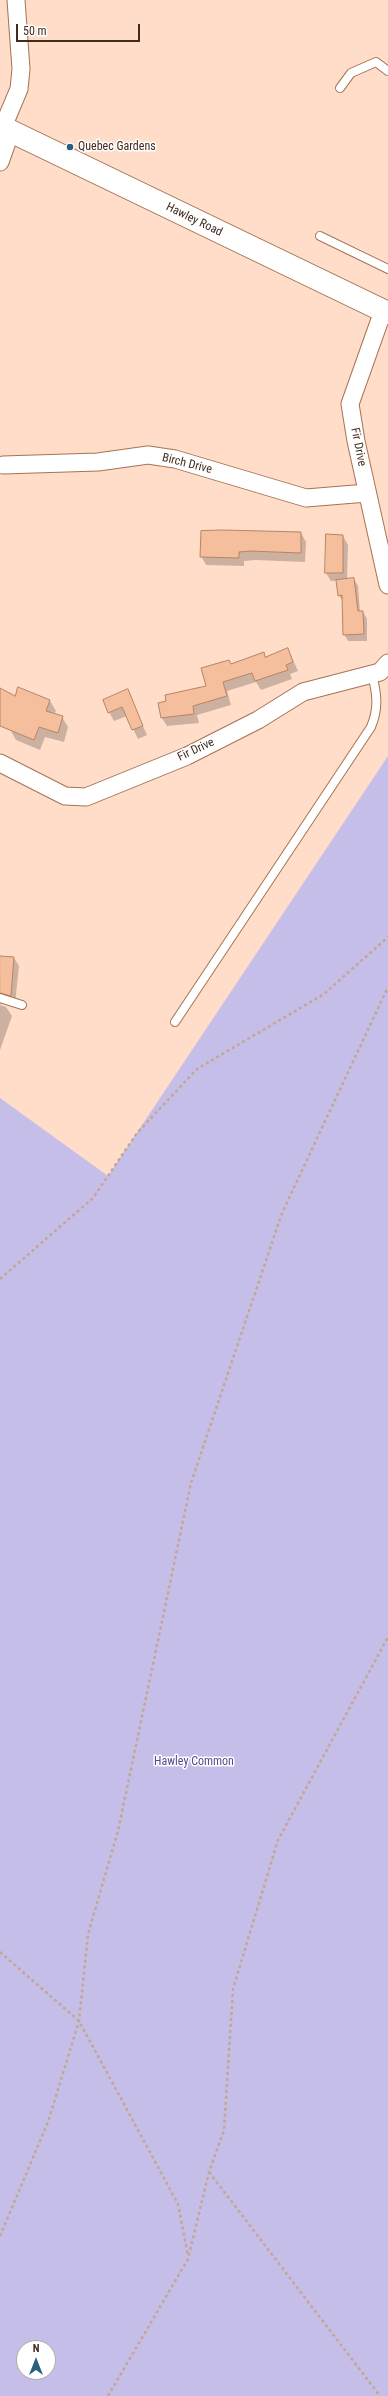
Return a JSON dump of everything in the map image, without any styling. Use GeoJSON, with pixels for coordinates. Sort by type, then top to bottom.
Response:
{"type":"FeatureCollection","features":[{"type":"Feature","properties":{"kind":"main road","name":"Hawley Road"},"geometry":{"type":"LineString","coordinates":[[5,128],[386,312]]}},
{"type":"Feature","properties":{"kind":"street"},"geometry":{"type":"LineString","coordinates":[[0,162],[5,128],[19,90],[21,69],[16,0]]}},
{"type":"Feature","properties":{"kind":"street","name":"Fir Drive"},"geometry":{"type":"LineString","coordinates":[[386,312],[350,404],[367,493],[388,585]]}},
{"type":"Feature","properties":{"kind":"street","name":"Birch Drive"},"geometry":{"type":"LineString","coordinates":[[3,465],[98,462],[148,455],[175,459],[306,498],[367,493]]}},
{"type":"Feature","properties":{"kind":"street","name":"Fir Drive"},"geometry":{"type":"LineString","coordinates":[[0,764],[65,796],[86,797],[187,756],[258,720],[303,692],[380,672],[388,663]]}},
{"type":"Feature","properties":{"kind":"lane"},"geometry":{"type":"LineString","coordinates":[[340,88],[351,73],[376,62],[388,71]]}},
{"type":"Feature","properties":{"kind":"lane"},"geometry":{"type":"LineString","coordinates":[[320,236],[388,269]]}},
{"type":"Feature","properties":{"kind":"lane"},"geometry":{"type":"LineString","coordinates":[[174,1022],[371,726],[377,713],[378,700],[372,674]]}},
{"type":"Feature","properties":{"kind":"lane"},"geometry":{"type":"LineString","coordinates":[[0,998],[22,1005]]}},
{"type":"Feature","properties":{"kind":"path"},"geometry":{"type":"LineString","coordinates":[[0,1279],[93,1198],[136,1133],[197,1069],[324,994],[388,937]]}},
{"type":"Feature","properties":{"kind":"path"},"geometry":{"type":"LineString","coordinates":[[0,2236],[48,2122],[79,2021],[88,1934],[118,1831],[191,1484],[282,1213],[388,987]]}},
{"type":"Feature","properties":{"kind":"path"},"geometry":{"type":"LineString","coordinates":[[108,2396],[188,2259],[209,2172],[224,2130],[233,1989],[278,1840],[388,1637]]}},
{"type":"Feature","properties":{"kind":"path"},"geometry":{"type":"LineString","coordinates":[[0,1952],[79,2021],[178,2204],[188,2259]]}},
{"type":"Feature","properties":{"kind":"path"},"geometry":{"type":"LineString","coordinates":[[209,2172],[380,2396]]}},
{"type":"Feature","properties":{"kind":"green space","name":"Hawley Common"},"geometry":{"type":"Polygon","coordinates":[[[388,756],[388,2396],[0,2396],[0,1098],[108,1176],[388,756]]]}},
{"type":"Feature","properties":{"kind":"building"},"geometry":{"type":"Polygon","coordinates":[[[223,530],[301,532],[301,553],[250,551],[239,552],[239,558],[200,557],[201,531],[223,530]]]}},
{"type":"Feature","properties":{"kind":"building"},"geometry":{"type":"Polygon","coordinates":[[[326,534],[343,535],[343,573],[325,573],[326,534]]]}},
{"type":"Feature","properties":{"kind":"building"},"geometry":{"type":"Polygon","coordinates":[[[354,578],[358,611],[363,611],[364,634],[343,635],[342,595],[338,596],[336,580],[354,578]]]}},
{"type":"Feature","properties":{"kind":"building"},"geometry":{"type":"Polygon","coordinates":[[[288,648],[293,662],[286,665],[288,670],[255,681],[252,673],[223,682],[227,696],[193,706],[194,714],[161,718],[158,703],[166,701],[165,695],[206,686],[201,668],[229,660],[231,664],[264,652],[265,657],[288,648]]]}},
{"type":"Feature","properties":{"kind":"building"},"geometry":{"type":"Polygon","coordinates":[[[18,687],[50,700],[46,711],[63,716],[58,733],[39,727],[34,740],[0,726],[0,688],[15,696],[18,687]]]}},
{"type":"Feature","properties":{"kind":"building"},"geometry":{"type":"Polygon","coordinates":[[[128,689],[143,726],[132,730],[122,707],[108,713],[103,700],[128,689]]]}},
{"type":"Feature","properties":{"kind":"building"},"geometry":{"type":"Polygon","coordinates":[[[0,956],[14,957],[11,996],[0,993],[0,956]]]}},
{"type":"Feature","properties":{"kind":"place","name":"Quebec Gardens"},"geometry":{"type":"Point","coordinates":[70,147]}}]}
